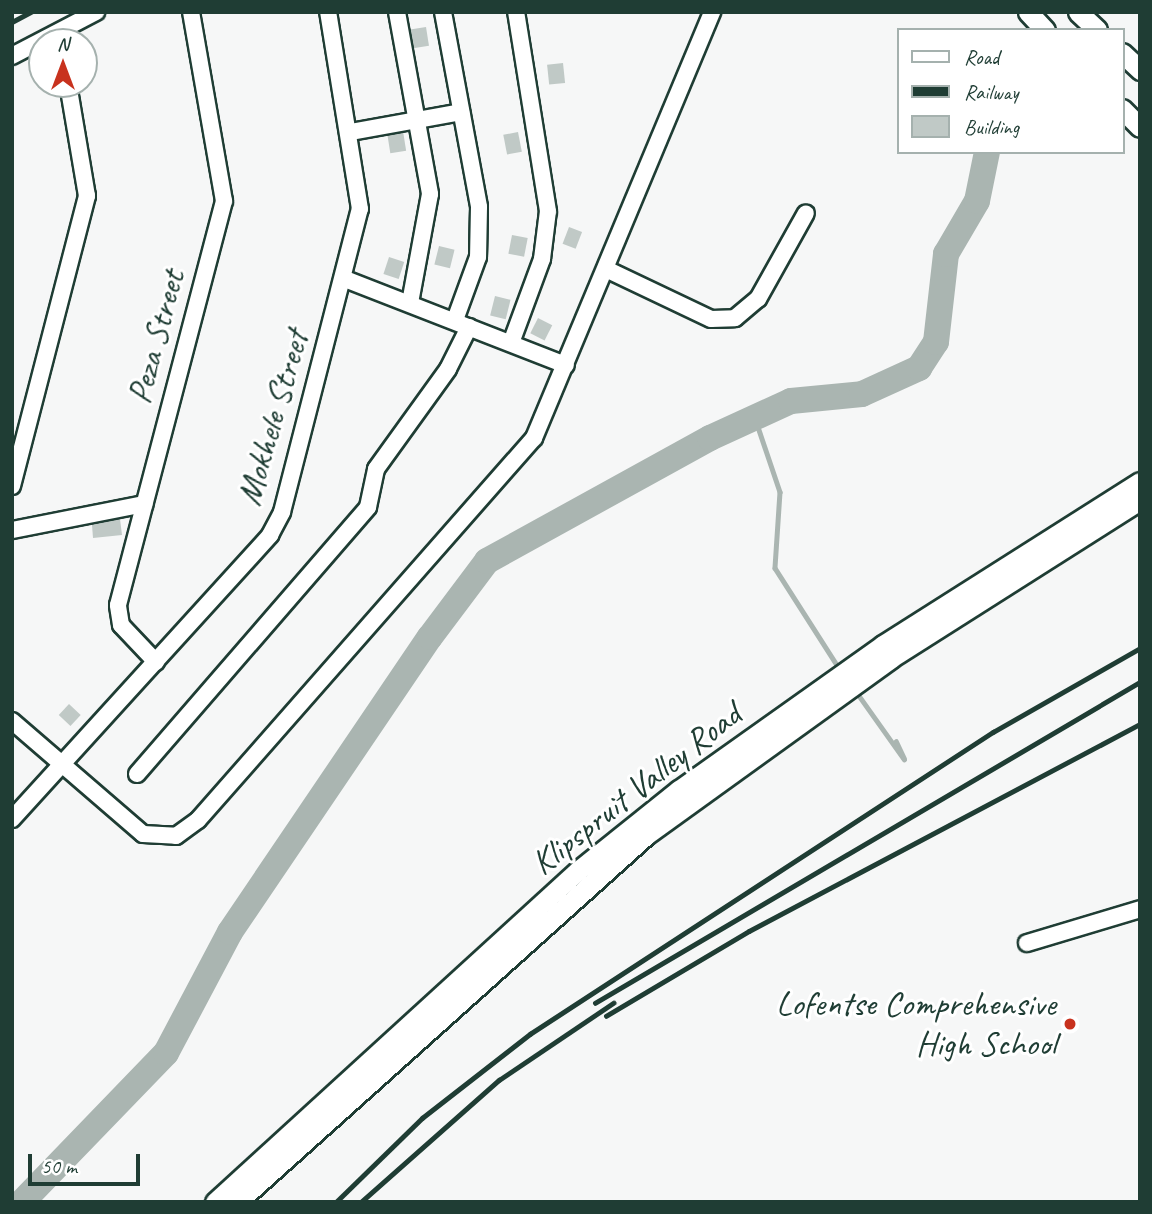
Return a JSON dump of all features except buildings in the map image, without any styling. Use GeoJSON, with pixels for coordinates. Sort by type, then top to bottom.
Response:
{"type":"FeatureCollection","features":[{"type":"Feature","properties":{"kind":"main road"},"geometry":{"type":"LineString","coordinates":[[1028,12],[1043,28]]}},
{"type":"Feature","properties":{"kind":"main road"},"geometry":{"type":"LineString","coordinates":[[1078,12],[1095,28]]}},
{"type":"Feature","properties":{"kind":"main road"},"geometry":{"type":"LineString","coordinates":[[1124,56],[1140,70]]}},
{"type":"Feature","properties":{"kind":"main road"},"geometry":{"type":"LineString","coordinates":[[1124,111],[1140,127]]}},
{"type":"Feature","properties":{"kind":"main road","name":"Klipspruit Valley Road"},"geometry":{"type":"LineString","coordinates":[[215,1202],[579,870],[887,652],[1140,482]]}},
{"type":"Feature","properties":{"kind":"main road","name":"Klipspruit Valley Road"},"geometry":{"type":"LineString","coordinates":[[887,652],[1140,500]]}},
{"type":"Feature","properties":{"kind":"main road","name":"Klipspruit Valley Road"},"geometry":{"type":"LineString","coordinates":[[237,1202],[570,899],[812,705]]}},
{"type":"Feature","properties":{"kind":"street"},"geometry":{"type":"LineString","coordinates":[[73,28],[96,12]]}},
{"type":"Feature","properties":{"kind":"street","name":"Peza Street"},"geometry":{"type":"LineString","coordinates":[[156,662],[121,625],[118,615],[223,201],[191,12]]}},
{"type":"Feature","properties":{"kind":"street","name":"Mokhele Street"},"geometry":{"type":"LineString","coordinates":[[12,819],[156,662],[276,525],[345,279],[360,209],[351,132],[328,12]]}},
{"type":"Feature","properties":{"kind":"street"},"geometry":{"type":"LineString","coordinates":[[397,12],[430,194],[410,303]]}},
{"type":"Feature","properties":{"kind":"street"},"geometry":{"type":"LineString","coordinates":[[136,774],[368,507],[376,469],[448,369],[478,257],[479,207],[443,12]]}},
{"type":"Feature","properties":{"kind":"street"},"geometry":{"type":"LineString","coordinates":[[511,343],[542,259],[548,211],[516,12]]}},
{"type":"Feature","properties":{"kind":"street"},"geometry":{"type":"LineString","coordinates":[[12,721],[143,834],[160,838],[183,833],[527,447],[608,270],[712,12]]}},
{"type":"Feature","properties":{"kind":"street"},"geometry":{"type":"LineString","coordinates":[[12,486],[87,197],[70,98]]}},
{"type":"Feature","properties":{"kind":"street"},"geometry":{"type":"LineString","coordinates":[[351,132],[461,112]]}},
{"type":"Feature","properties":{"kind":"street"},"geometry":{"type":"LineString","coordinates":[[608,270],[711,319],[735,318],[762,293],[806,213]]}},
{"type":"Feature","properties":{"kind":"street"},"geometry":{"type":"LineString","coordinates":[[345,279],[566,365]]}},
{"type":"Feature","properties":{"kind":"street"},"geometry":{"type":"LineString","coordinates":[[12,530],[144,504]]}},
{"type":"Feature","properties":{"kind":"street"},"geometry":{"type":"LineString","coordinates":[[1027,943],[1140,909]]}},
{"type":"Feature","properties":{"kind":"waterway"},"geometry":{"type":"LineString","coordinates":[[22,1202],[166,1053],[230,932],[430,637],[487,561],[710,438],[791,401],[862,394],[919,368],[936,342],[946,254],[977,201],[987,154]]}},
{"type":"Feature","properties":{"kind":"waterway"},"geometry":{"type":"LineString","coordinates":[[755,418],[780,492],[775,568],[839,668]]}},
{"type":"Feature","properties":{"kind":"waterway"},"geometry":{"type":"LineString","coordinates":[[855,690],[904,759],[896,742]]}},
{"type":"Feature","properties":{"kind":"railway"},"geometry":{"type":"LineString","coordinates":[[12,22],[31,12]]}},
{"type":"Feature","properties":{"kind":"railway"},"geometry":{"type":"LineString","coordinates":[[336,1202],[422,1118],[530,1034],[993,732],[1140,648]]}},
{"type":"Feature","properties":{"kind":"railway"},"geometry":{"type":"LineString","coordinates":[[595,1003],[1140,682]]}},
{"type":"Feature","properties":{"kind":"railway"},"geometry":{"type":"LineString","coordinates":[[606,1016],[749,931],[1140,724]]}},
{"type":"Feature","properties":{"kind":"railway"},"geometry":{"type":"LineString","coordinates":[[361,1202],[499,1080],[613,1003]]}},
{"type":"Feature","properties":{"kind":"place","name":"Lofentse Comprehensive High School"},"geometry":{"type":"Point","coordinates":[1070,1024]}}]}
